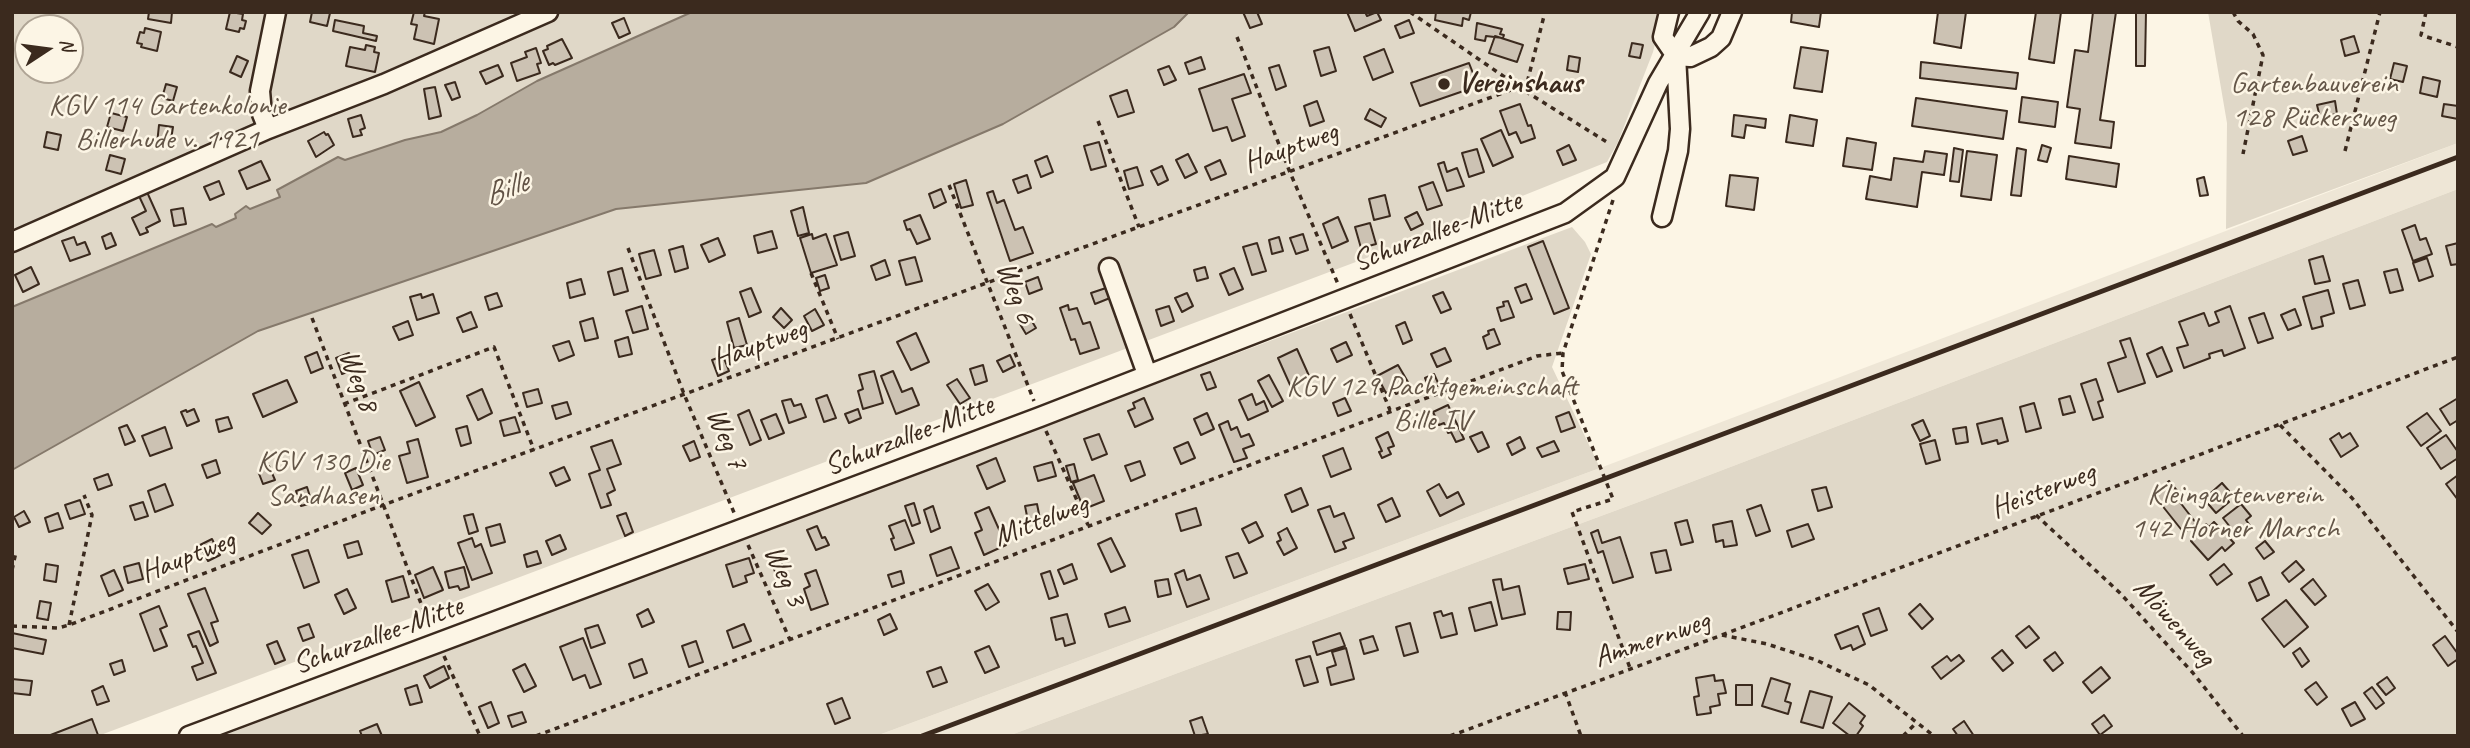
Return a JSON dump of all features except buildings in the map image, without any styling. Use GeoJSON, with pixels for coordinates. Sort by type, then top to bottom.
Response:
{"type":"FeatureCollection","features":[{"type":"Feature","properties":{"kind":"street"},"geometry":{"type":"LineString","coordinates":[[268,129],[262,114],[260,91],[276,12]]}},
{"type":"Feature","properties":{"kind":"street"},"geometry":{"type":"LineString","coordinates":[[12,242],[268,129],[384,84],[548,12]]}},
{"type":"Feature","properties":{"kind":"street"},"geometry":{"type":"LineString","coordinates":[[1662,217],[1678,150],[1680,129],[1676,56],[1663,37],[1668,12]]}},
{"type":"Feature","properties":{"kind":"street","name":"Schurzallee-Mitte"},"geometry":{"type":"LineString","coordinates":[[188,736],[1040,417],[1565,213],[1615,177],[1658,83],[1700,12]]}},
{"type":"Feature","properties":{"kind":"street"},"geometry":{"type":"LineString","coordinates":[[1676,56],[1690,57],[1711,47],[1721,38],[1732,12]]}},
{"type":"Feature","properties":{"kind":"street"},"geometry":{"type":"LineString","coordinates":[[1109,268],[1147,374]]}},
{"type":"Feature","properties":{"kind":"path"},"geometry":{"type":"LineString","coordinates":[[1410,12],[1525,91],[1627,155]]}},
{"type":"Feature","properties":{"kind":"path"},"geometry":{"type":"LineString","coordinates":[[1525,91],[1545,12]]}},
{"type":"Feature","properties":{"kind":"path"},"geometry":{"type":"LineString","coordinates":[[2233,12],[2238,21],[2253,34],[2263,55],[2243,155]]}},
{"type":"Feature","properties":{"kind":"path"},"geometry":{"type":"LineString","coordinates":[[2345,152],[2380,12]]}},
{"type":"Feature","properties":{"kind":"path"},"geometry":{"type":"LineString","coordinates":[[2426,12],[2421,35],[2458,47]]}},
{"type":"Feature","properties":{"kind":"path"},"geometry":{"type":"LineString","coordinates":[[1237,37],[1332,270]]}},
{"type":"Feature","properties":{"kind":"path","name":"Hauptweg"},"geometry":{"type":"LineString","coordinates":[[12,626],[58,628],[69,625],[383,505],[1519,87]]}},
{"type":"Feature","properties":{"kind":"path"},"geometry":{"type":"LineString","coordinates":[[1098,121],[1139,227]]}},
{"type":"Feature","properties":{"kind":"path"},"geometry":{"type":"LineString","coordinates":[[1615,177],[1613,201],[1563,353],[1562,371],[1613,499],[1572,512],[1630,668]]}},
{"type":"Feature","properties":{"kind":"path","name":"Weg 6"},"geometry":{"type":"LineString","coordinates":[[949,185],[1040,417],[1088,525]]}},
{"type":"Feature","properties":{"kind":"path","name":"Weg 7"},"geometry":{"type":"LineString","coordinates":[[628,248],[684,394],[741,529]]}},
{"type":"Feature","properties":{"kind":"path"},"geometry":{"type":"LineString","coordinates":[[811,273],[838,339]]}},
{"type":"Feature","properties":{"kind":"path"},"geometry":{"type":"LineString","coordinates":[[1344,298],[1390,411]]}},
{"type":"Feature","properties":{"kind":"path","name":"Weg 8"},"geometry":{"type":"LineString","coordinates":[[312,318],[424,615]]}},
{"type":"Feature","properties":{"kind":"path"},"geometry":{"type":"LineString","coordinates":[[344,404],[494,347],[534,450]]}},
{"type":"Feature","properties":{"kind":"path","name":"Mittelweg"},"geometry":{"type":"LineString","coordinates":[[536,736],[1537,356],[1563,353]]}},
{"type":"Feature","properties":{"kind":"path","name":"Heisterweg"},"geometry":{"type":"LineString","coordinates":[[1722,635],[2458,357]]}},
{"type":"Feature","properties":{"kind":"path"},"geometry":{"type":"LineString","coordinates":[[2280,425],[2352,498],[2458,632]]}},
{"type":"Feature","properties":{"kind":"path"},"geometry":{"type":"LineString","coordinates":[[69,625],[92,515],[84,495]]}},
{"type":"Feature","properties":{"kind":"path","name":"Möwenweg"},"geometry":{"type":"LineString","coordinates":[[2036,515],[2120,593],[2193,673],[2243,736]]}},
{"type":"Feature","properties":{"kind":"path","name":"Weg 3"},"geometry":{"type":"LineString","coordinates":[[741,529],[790,640]]}},
{"type":"Feature","properties":{"kind":"path"},"geometry":{"type":"LineString","coordinates":[[12,570],[16,552]]}},
{"type":"Feature","properties":{"kind":"path","name":"Ammernweg"},"geometry":{"type":"LineString","coordinates":[[1450,736],[1722,635],[1767,644],[1816,660],[1869,685],[1934,736]]}},
{"type":"Feature","properties":{"kind":"path"},"geometry":{"type":"LineString","coordinates":[[438,644],[480,736]]}},
{"type":"Feature","properties":{"kind":"path"},"geometry":{"type":"LineString","coordinates":[[1565,692],[1581,736]]}},
{"type":"Feature","properties":{"kind":"path"},"geometry":{"type":"LineString","coordinates":[[1903,736],[1917,722]]}},
{"type":"Feature","properties":{"kind":"shaded area"},"geometry":{"type":"Polygon","coordinates":[[[2458,143],[2458,189],[1644,500],[1008,736],[876,736],[1600,468],[2458,143]]]}},
{"type":"Feature","properties":{"kind":"green space","name":"KGV 114 Gartenkolonie Billerhude v. 1921"},"geometry":{"type":"Polygon","coordinates":[[[12,12],[692,12],[537,81],[441,132],[405,140],[345,160],[277,191],[281,197],[249,209],[246,206],[236,218],[12,307],[12,12]]]}},
{"type":"Feature","properties":{"kind":"green space","name":"KGV 130 Die Sandhasen"},"geometry":{"type":"Polygon","coordinates":[[[1189,12],[1663,12],[1653,52],[1618,142],[1607,162],[1385,251],[98,736],[12,736],[12,470],[258,331],[616,209],[866,183],[1174,27],[1189,12]]]}},
{"type":"Feature","properties":{"kind":"green space","name":"Gartenbauverein 128 Rückersweg"},"geometry":{"type":"Polygon","coordinates":[[[2208,12],[2458,12],[2458,143],[2226,229],[2227,123],[2208,12]]]}},
{"type":"Feature","properties":{"kind":"green space","name":"Kleingartenverein 142 Horner Marsch"},"geometry":{"type":"Polygon","coordinates":[[[2458,189],[2458,736],[1008,736],[1644,500],[2458,189]]]}},
{"type":"Feature","properties":{"kind":"green space","name":"KGV 129 Pachtgemeinschaft Bille IV"},"geometry":{"type":"Polygon","coordinates":[[[1572,227],[1591,254],[1552,367],[1600,468],[876,736],[222,736],[1572,227]]]}},
{"type":"Feature","properties":{"kind":"water","name":"Bille"},"geometry":{"type":"Polygon","coordinates":[[[692,12],[1189,12],[1174,27],[1003,124],[866,183],[616,209],[258,331],[12,470],[12,307],[212,224],[216,227],[236,218],[235,214],[246,206],[250,209],[280,197],[277,190],[338,157],[345,160],[405,140],[441,132],[537,81],[692,12]]]}},
{"type":"Feature","properties":{"kind":"railway"},"geometry":{"type":"LineString","coordinates":[[922,736],[2458,157]]}},
{"type":"Feature","properties":{"kind":"place","name":"Vereinshaus"},"geometry":{"type":"Point","coordinates":[1444,84]}}]}
